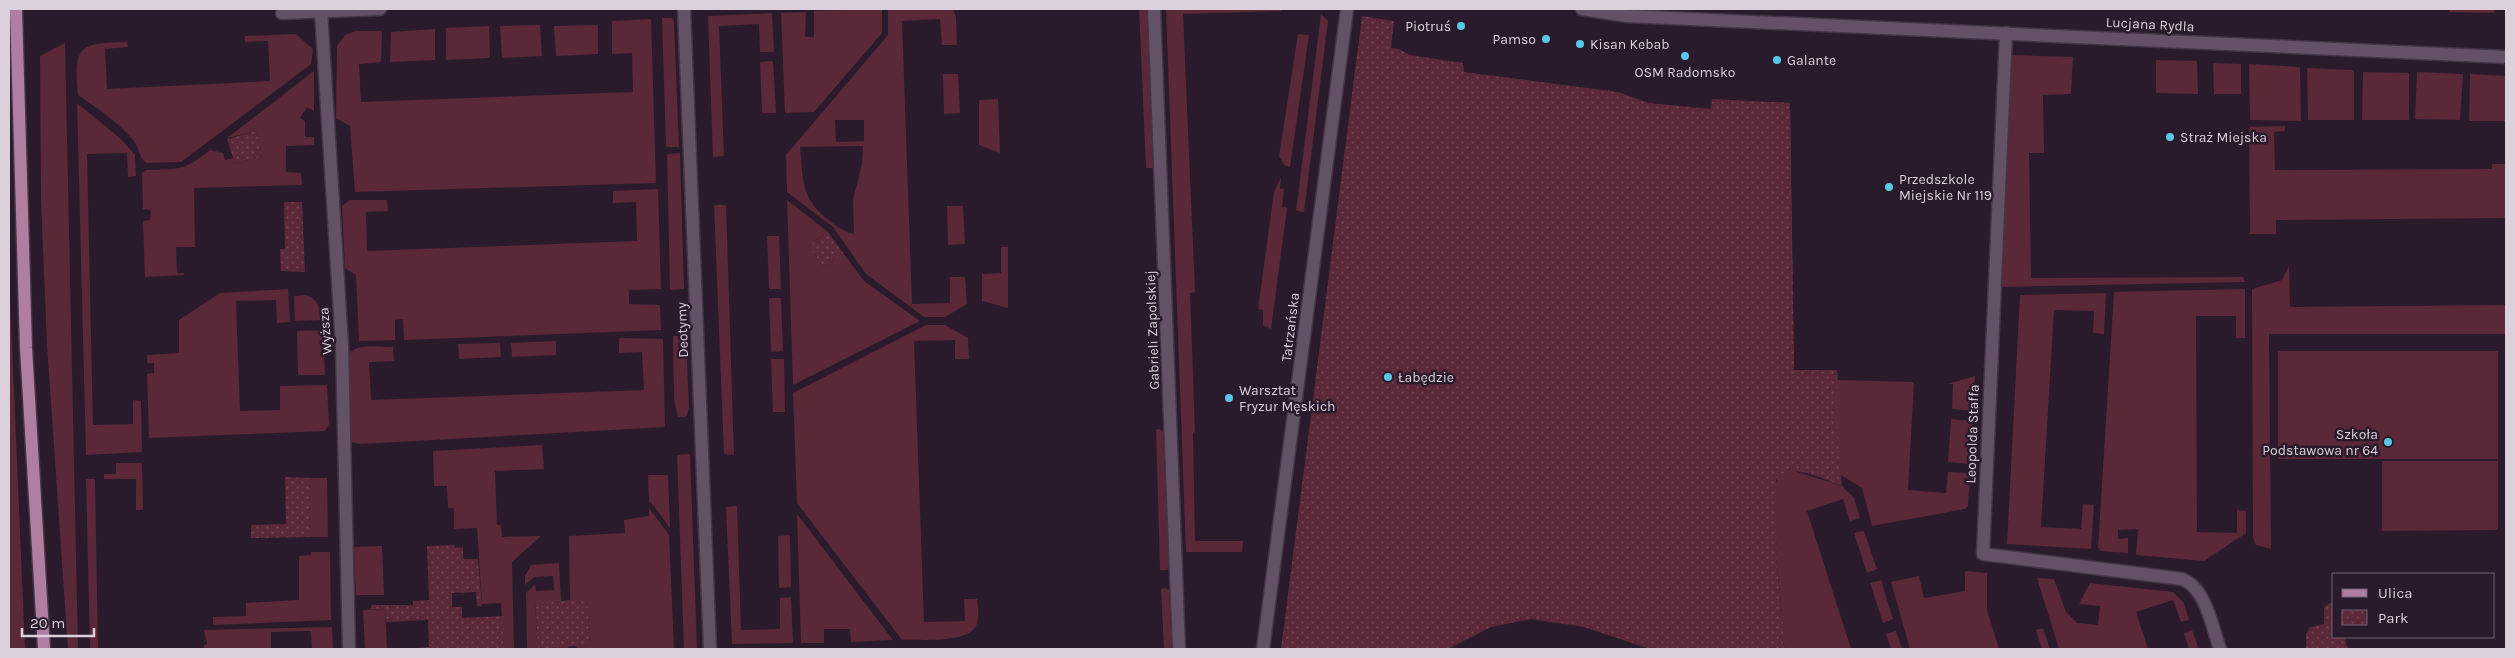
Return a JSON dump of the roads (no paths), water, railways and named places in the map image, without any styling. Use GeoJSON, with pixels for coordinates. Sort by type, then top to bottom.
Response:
{"type":"FeatureCollection","features":[{"type":"Feature","properties":{"kind":"main road"},"geometry":{"type":"LineString","coordinates":[[16,9],[26,348],[44,649]]}},
{"type":"Feature","properties":{"kind":"street"},"geometry":{"type":"LineString","coordinates":[[282,13],[380,9]]}},
{"type":"Feature","properties":{"kind":"street","name":"Deotymy"},"geometry":{"type":"LineString","coordinates":[[684,9],[710,649]]}},
{"type":"Feature","properties":{"kind":"street","name":"Gabrieli Zapolskiej"},"geometry":{"type":"LineString","coordinates":[[1154,9],[1179,649]]}},
{"type":"Feature","properties":{"kind":"street","name":"Tatrzańska"},"geometry":{"type":"LineString","coordinates":[[1263,649],[1347,9]]}},
{"type":"Feature","properties":{"kind":"street","name":"Lucjana Rydla"},"geometry":{"type":"LineString","coordinates":[[1582,9],[1627,16],[2506,56]]}},
{"type":"Feature","properties":{"kind":"street","name":"Wyższa"},"geometry":{"type":"LineString","coordinates":[[321,12],[342,346],[349,649]]}},
{"type":"Feature","properties":{"kind":"street","name":"Leopolda Staffa"},"geometry":{"type":"LineString","coordinates":[[2006,33],[1983,554],[2182,579],[2190,582],[2200,595],[2220,649]]}},
{"type":"Feature","properties":{"kind":"place","name":"Piotruś"},"geometry":{"type":"Point","coordinates":[1461,26]}},
{"type":"Feature","properties":{"kind":"place","name":"Pamso"},"geometry":{"type":"Point","coordinates":[1546,39]}},
{"type":"Feature","properties":{"kind":"place","name":"Kisan Kebab"},"geometry":{"type":"Point","coordinates":[1580,44]}},
{"type":"Feature","properties":{"kind":"place","name":"OSM Radomsko"},"geometry":{"type":"Point","coordinates":[1685,56]}},
{"type":"Feature","properties":{"kind":"place","name":"Galante"},"geometry":{"type":"Point","coordinates":[1777,60]}},
{"type":"Feature","properties":{"kind":"place","name":"Straż Miejska"},"geometry":{"type":"Point","coordinates":[2170,137]}},
{"type":"Feature","properties":{"kind":"place","name":"Przedszkole Miejskie Nr 119"},"geometry":{"type":"Point","coordinates":[1889,187]}},
{"type":"Feature","properties":{"kind":"place","name":"Łabędzie"},"geometry":{"type":"Point","coordinates":[1388,377]}},
{"type":"Feature","properties":{"kind":"place","name":"Warsztat Fryzur Męskich"},"geometry":{"type":"Point","coordinates":[1229,398]}},
{"type":"Feature","properties":{"kind":"place","name":"Szkoła Podstawowa nr 64"},"geometry":{"type":"Point","coordinates":[2388,442]}}]}
